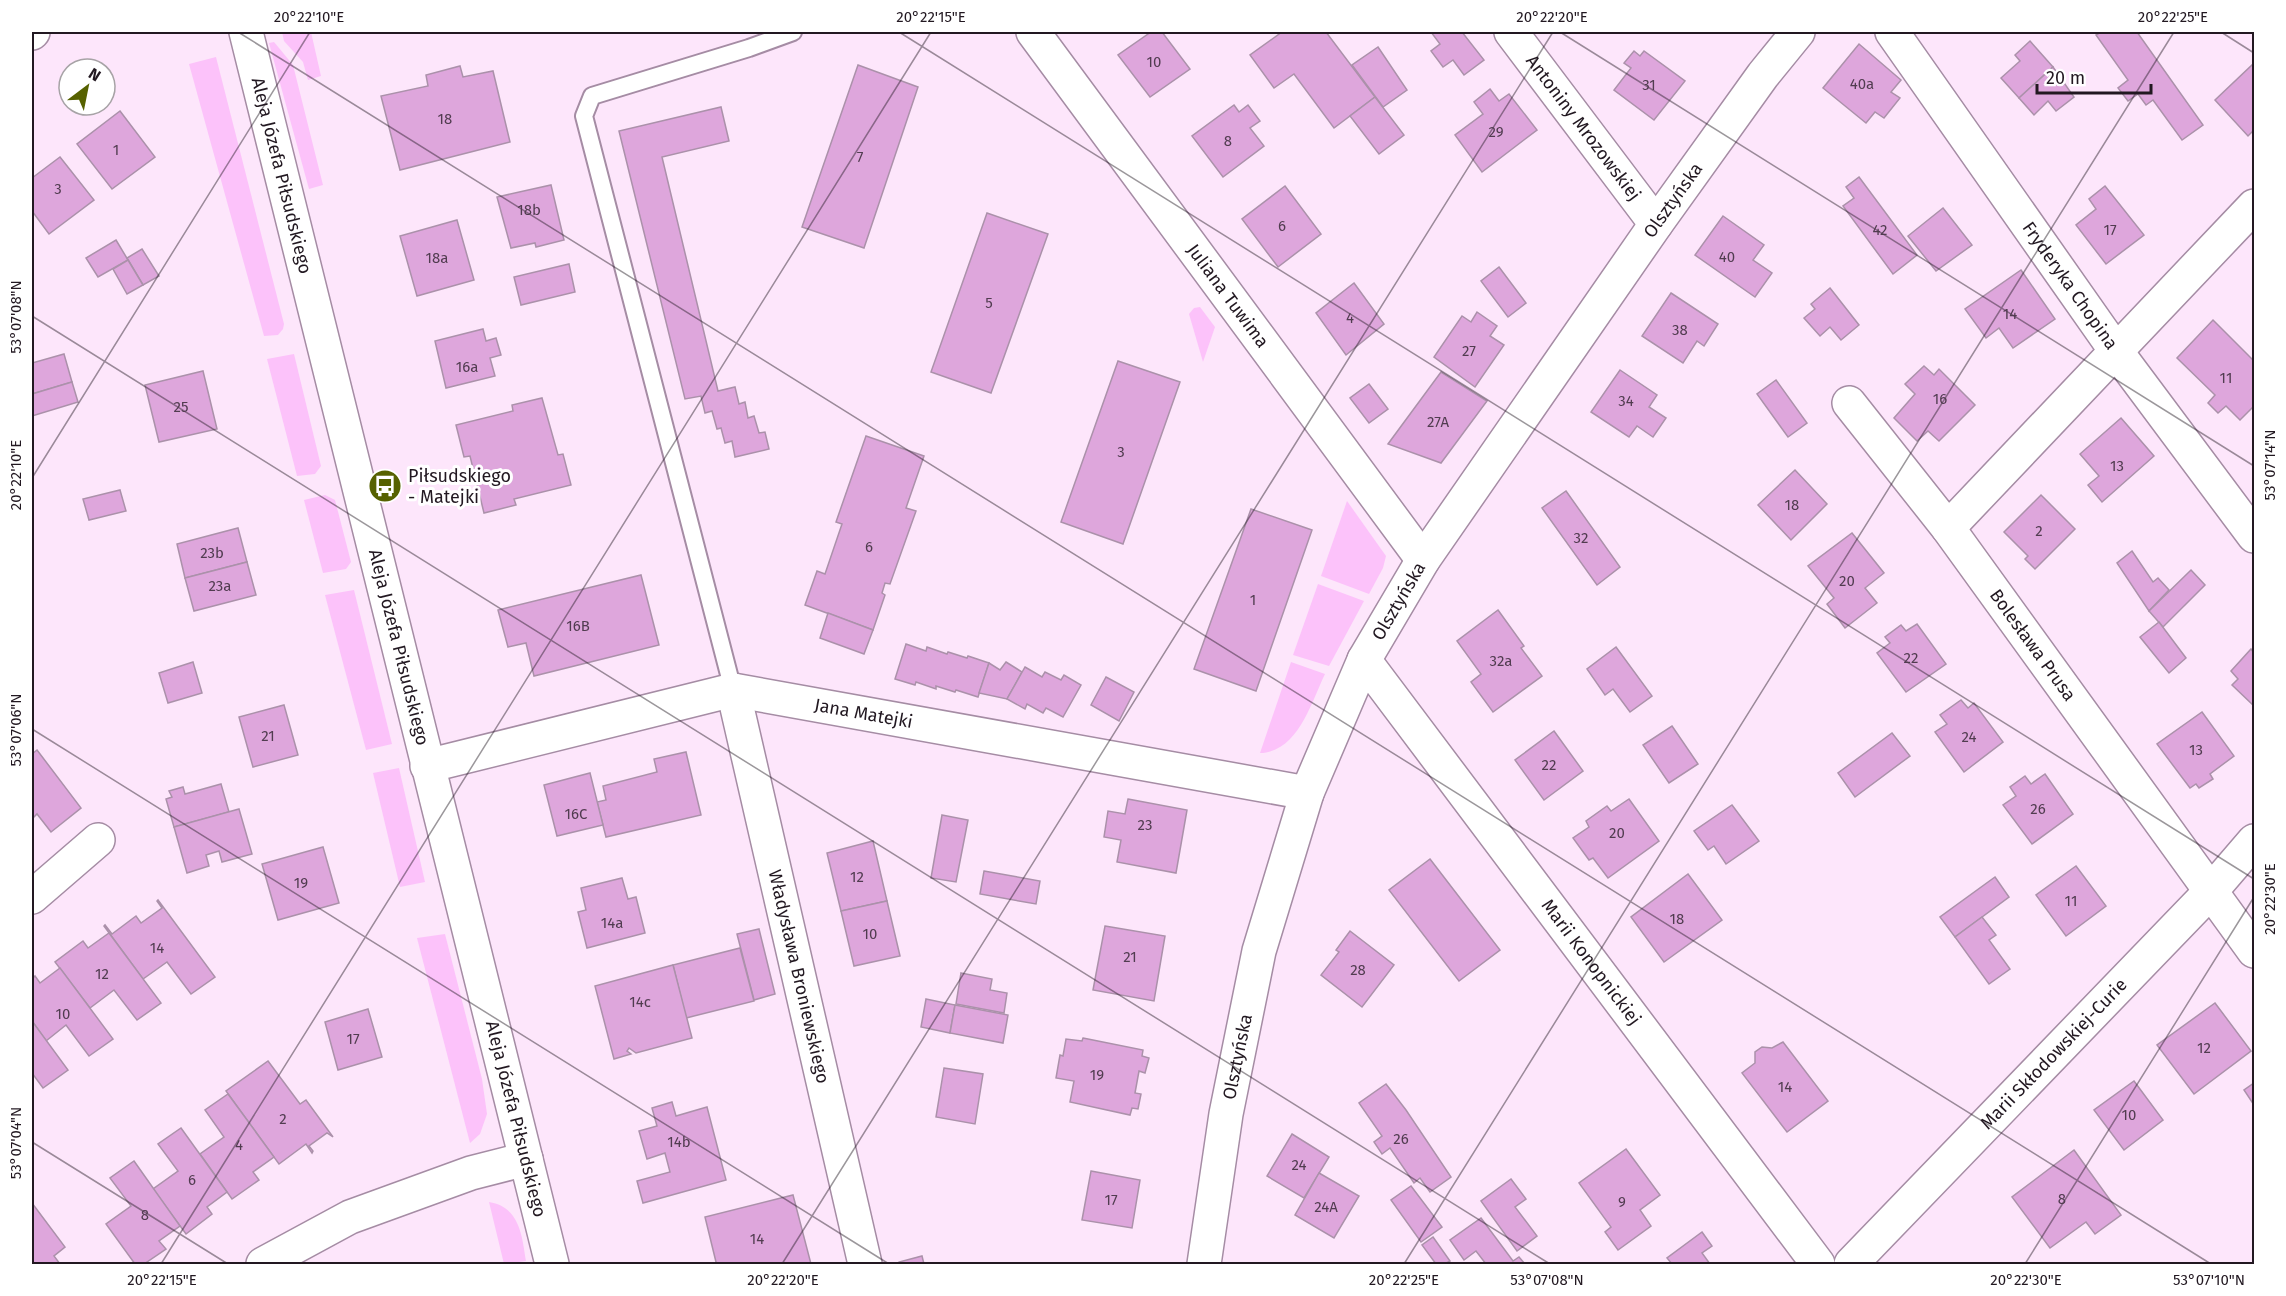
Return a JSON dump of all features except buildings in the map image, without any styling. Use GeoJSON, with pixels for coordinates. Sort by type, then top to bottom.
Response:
{"type":"FeatureCollection","features":[{"type":"Feature","properties":{"kind":"street","name":"Aleja Józefa Piłsudskiego"},"geometry":{"type":"LineString","coordinates":[[246,32],[552,1264]]}},
{"type":"Feature","properties":{"kind":"street","name":"Juliana Tuwima"},"geometry":{"type":"LineString","coordinates":[[1034,32],[1423,560]]}},
{"type":"Feature","properties":{"kind":"street","name":"Antoniny Mrozowskiej"},"geometry":{"type":"LineString","coordinates":[[1510,32],[1656,224]]}},
{"type":"Feature","properties":{"kind":"street","name":"Olsztyńska"},"geometry":{"type":"LineString","coordinates":[[1204,1264],[1226,1114],[1259,951],[1306,793],[1364,660],[1423,560],[1656,224],[1763,75],[1798,32]]}},
{"type":"Feature","properties":{"kind":"street","name":"Fryderyka Chopina"},"geometry":{"type":"LineString","coordinates":[[1892,32],[2116,351],[2254,536]]}},
{"type":"Feature","properties":{"kind":"street"},"geometry":{"type":"LineString","coordinates":[[1948,528],[2254,206]]}},
{"type":"Feature","properties":{"kind":"street","name":"Bolesława Prusa"},"geometry":{"type":"LineString","coordinates":[[1849,403],[1948,528],[2254,951]]}},
{"type":"Feature","properties":{"kind":"street","name":"Marii Konopnickiej"},"geometry":{"type":"LineString","coordinates":[[1364,660],[1818,1264]]}},
{"type":"Feature","properties":{"kind":"street","name":"Jana Matejki"},"geometry":{"type":"LineString","coordinates":[[427,766],[734,690],[1306,793]]}},
{"type":"Feature","properties":{"kind":"street","name":"Władysława Broniewskiego"},"geometry":{"type":"LineString","coordinates":[[734,690],[865,1264]]}},
{"type":"Feature","properties":{"kind":"street"},"geometry":{"type":"LineString","coordinates":[[32,897],[98,840]]}},
{"type":"Feature","properties":{"kind":"street","name":"Marii Skłodowskiej-Curie"},"geometry":{"type":"LineString","coordinates":[[1851,1264],[2211,891],[2254,840]]}},
{"type":"Feature","properties":{"kind":"street"},"geometry":{"type":"LineString","coordinates":[[263,1264],[350,1217],[471,1173],[526,1159]]}},
{"type":"Feature","properties":{"kind":"lane"},"geometry":{"type":"LineString","coordinates":[[734,690],[584,116],[592,96],[793,32]]}},
{"type":"Feature","properties":{"kind":"shaded area"},"geometry":{"type":"Polygon","coordinates":[[[282,32],[311,32],[321,76],[308,80],[303,62],[284,41],[282,32]]]}},
{"type":"Feature","properties":{"kind":"shaded area"},"geometry":{"type":"Polygon","coordinates":[[[274,42],[293,65],[323,185],[309,189],[269,43],[274,42]]]}},
{"type":"Feature","properties":{"kind":"shaded area"},"geometry":{"type":"Polygon","coordinates":[[[216,57],[284,324],[278,335],[264,336],[189,64],[216,57]]]}},
{"type":"Feature","properties":{"kind":"shaded area"},"geometry":{"type":"Polygon","coordinates":[[[1200,307],[1215,327],[1203,362],[1189,314],[1194,308],[1200,307]]]}},
{"type":"Feature","properties":{"kind":"shaded area"},"geometry":{"type":"Polygon","coordinates":[[[294,354],[321,466],[315,474],[297,476],[267,359],[294,354]]]}},
{"type":"Feature","properties":{"kind":"shaded area"},"geometry":{"type":"Polygon","coordinates":[[[325,495],[335,500],[351,562],[346,569],[323,573],[304,500],[325,495]]]}},
{"type":"Feature","properties":{"kind":"shaded area"},"geometry":{"type":"Polygon","coordinates":[[[1347,501],[1386,556],[1383,568],[1369,594],[1321,576],[1347,501]]]}},
{"type":"Feature","properties":{"kind":"shaded area"},"geometry":{"type":"Polygon","coordinates":[[[1318,584],[1364,601],[1329,666],[1293,655],[1318,584]]]}},
{"type":"Feature","properties":{"kind":"shaded area"},"geometry":{"type":"Polygon","coordinates":[[[354,590],[392,744],[366,750],[325,595],[354,590]]]}},
{"type":"Feature","properties":{"kind":"shaded area"},"geometry":{"type":"Polygon","coordinates":[[[1291,662],[1325,674],[1302,724],[1294,735],[1273,751],[1260,753],[1291,662]]]}},
{"type":"Feature","properties":{"kind":"shaded area"},"geometry":{"type":"Polygon","coordinates":[[[399,768],[425,882],[400,887],[373,773],[399,768]]]}},
{"type":"Feature","properties":{"kind":"shaded area"},"geometry":{"type":"Polygon","coordinates":[[[445,934],[482,1079],[487,1114],[480,1134],[470,1143],[417,938],[445,934]]]}},
{"type":"Feature","properties":{"kind":"shaded area"},"geometry":{"type":"Polygon","coordinates":[[[489,1202],[499,1205],[513,1216],[521,1233],[526,1261],[504,1264],[489,1202]]]}},
{"type":"Feature","properties":{"kind":"place","name":"Piłsudskiego - Matejki"},"geometry":{"type":"Point","coordinates":[385,486]}}]}
